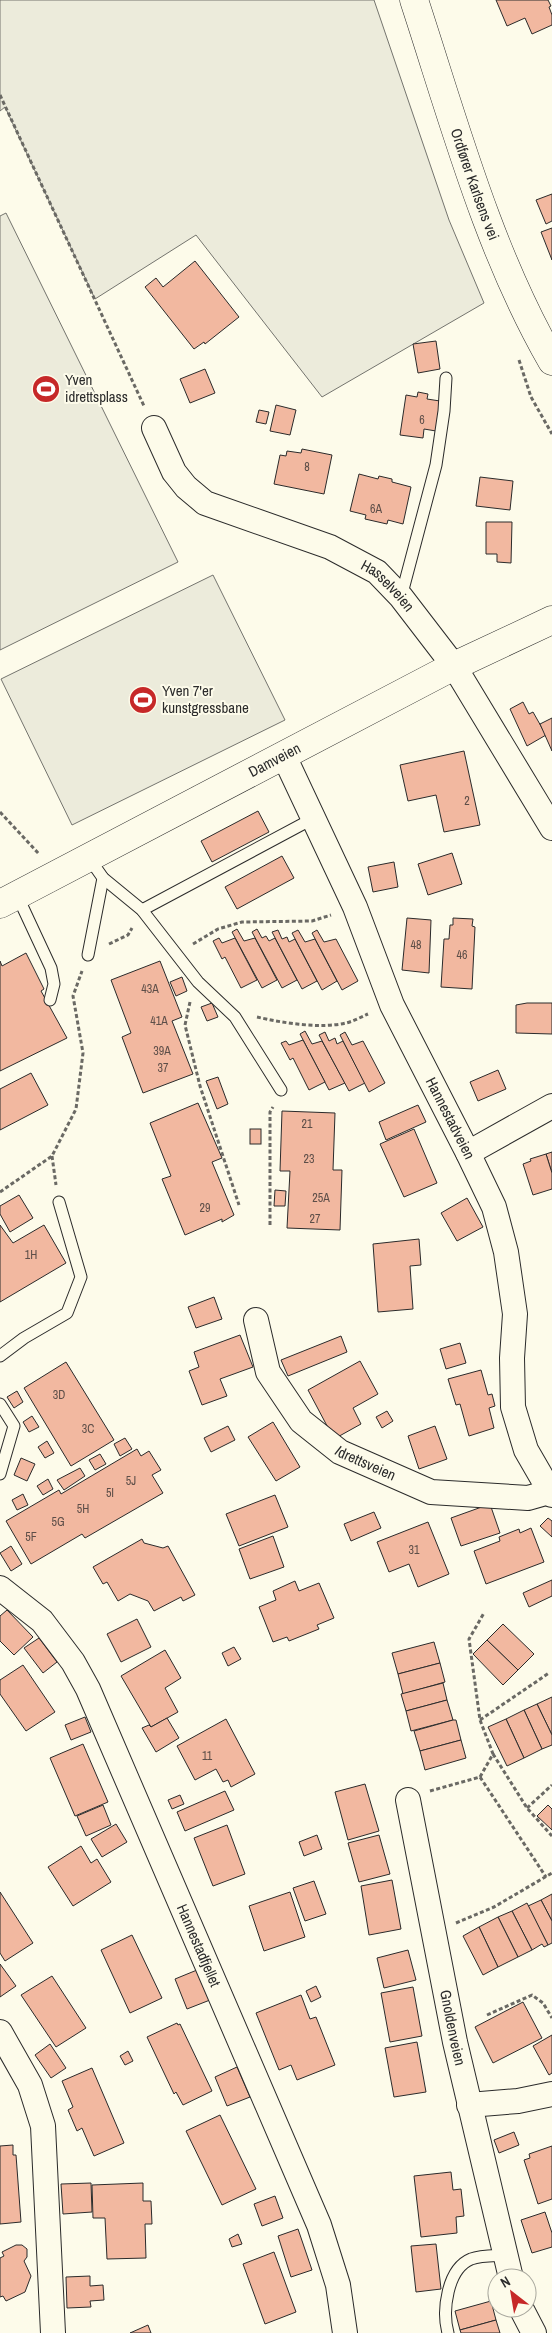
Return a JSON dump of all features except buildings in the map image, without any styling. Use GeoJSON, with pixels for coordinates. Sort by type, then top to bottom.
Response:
{"type":"FeatureCollection","features":[{"type":"Feature","properties":{"kind":"street","name":"Ordfører Karlsens vei"},"geometry":{"type":"LineString","coordinates":[[414,0],[471,175],[515,292],[552,361]]}},
{"type":"Feature","properties":{"kind":"street","name":"Hasselveien"},"geometry":{"type":"LineString","coordinates":[[154,428],[174,472],[186,487],[204,503],[330,547],[377,572],[401,597],[454,666],[552,828]]}},
{"type":"Feature","properties":{"kind":"street","name":"Damveien"},"geometry":{"type":"LineString","coordinates":[[9,900],[55,876],[96,868],[284,756],[454,666],[552,620]]}},
{"type":"Feature","properties":{"kind":"street","name":"Hannestadveien"},"geometry":{"type":"LineString","coordinates":[[284,756],[355,907],[392,1005],[494,1207],[506,1252],[516,1314],[512,1358],[513,1407],[526,1450],[550,1494]]}},
{"type":"Feature","properties":{"kind":"street"},"geometry":{"type":"LineString","coordinates":[[468,1153],[552,1106]]}},
{"type":"Feature","properties":{"kind":"street","name":"Idrettsveien"},"geometry":{"type":"LineString","coordinates":[[256,1320],[268,1372],[301,1421],[340,1452],[431,1492],[528,1498],[550,1494]]}},
{"type":"Feature","properties":{"kind":"street","name":"Hannestadfjellet"},"geometry":{"type":"LineString","coordinates":[[0,1588],[42,1621],[73,1662],[88,1689],[319,2225],[338,2285],[345,2333]]}},
{"type":"Feature","properties":{"kind":"street","name":"Gnoldenveien"},"geometry":{"type":"LineString","coordinates":[[408,1800],[469,2105],[509,2267]]}},
{"type":"Feature","properties":{"kind":"street"},"geometry":{"type":"LineString","coordinates":[[0,2032],[30,2085],[43,2126],[53,2333]]}},
{"type":"Feature","properties":{"kind":"street"},"geometry":{"type":"LineString","coordinates":[[469,2105],[518,2101],[552,2094]]}},
{"type":"Feature","properties":{"kind":"street"},"geometry":{"type":"LineString","coordinates":[[526,2318],[534,2333]]}},
{"type":"Feature","properties":{"kind":"lane"},"geometry":{"type":"LineString","coordinates":[[401,597],[436,465],[444,411],[446,378]]}},
{"type":"Feature","properties":{"kind":"lane"},"geometry":{"type":"LineString","coordinates":[[142,910],[314,818]]}},
{"type":"Feature","properties":{"kind":"lane"},"geometry":{"type":"LineString","coordinates":[[96,868],[142,910],[198,982],[235,1018],[281,1090]]}},
{"type":"Feature","properties":{"kind":"lane"},"geometry":{"type":"LineString","coordinates":[[88,955],[96,868]]}},
{"type":"Feature","properties":{"kind":"lane"},"geometry":{"type":"LineString","coordinates":[[9,900],[51,968],[54,984],[50,1000]]}},
{"type":"Feature","properties":{"kind":"lane"},"geometry":{"type":"LineString","coordinates":[[0,1356],[24,1338],[67,1313],[81,1277],[59,1202]]}},
{"type":"Feature","properties":{"kind":"lane"},"geometry":{"type":"LineString","coordinates":[[0,1404],[14,1426],[0,1474]]}},
{"type":"Feature","properties":{"kind":"lane","name":"Gnoldenveien"},"geometry":{"type":"LineString","coordinates":[[448,2333],[444,2312],[447,2293],[462,2265],[471,2259],[509,2267]]}},
{"type":"Feature","properties":{"kind":"path"},"geometry":{"type":"LineString","coordinates":[[0,96],[154,428]]}},
{"type":"Feature","properties":{"kind":"path"},"geometry":{"type":"LineString","coordinates":[[0,812],[43,858],[55,876]]}},
{"type":"Feature","properties":{"kind":"path"},"geometry":{"type":"LineString","coordinates":[[176,955],[218,929],[242,922],[312,921],[355,907]]}},
{"type":"Feature","properties":{"kind":"path"},"geometry":{"type":"LineString","coordinates":[[0,1192],[52,1156],[76,1110],[83,1053],[73,996],[88,955],[128,935],[142,910]]}},
{"type":"Feature","properties":{"kind":"path"},"geometry":{"type":"LineString","coordinates":[[198,982],[189,1006],[185,1025],[200,1086],[239,1205]]}},
{"type":"Feature","properties":{"kind":"path"},"geometry":{"type":"LineString","coordinates":[[235,1018],[251,1015],[280,1022],[311,1025],[346,1023],[392,1005]]}},
{"type":"Feature","properties":{"kind":"path"},"geometry":{"type":"LineString","coordinates":[[270,1225],[270,1112],[281,1090]]}},
{"type":"Feature","properties":{"kind":"path"},"geometry":{"type":"LineString","coordinates":[[52,1156],[59,1202]]}},
{"type":"Feature","properties":{"kind":"path"},"geometry":{"type":"LineString","coordinates":[[484,1613],[469,1639],[480,1720],[493,1754],[526,1808],[552,1836]]}},
{"type":"Feature","properties":{"kind":"path"},"geometry":{"type":"LineString","coordinates":[[480,1720],[549,1673]]}},
{"type":"Feature","properties":{"kind":"path"},"geometry":{"type":"LineString","coordinates":[[408,1800],[448,1785],[480,1777],[493,1754]]}},
{"type":"Feature","properties":{"kind":"path"},"geometry":{"type":"LineString","coordinates":[[480,1777],[546,1877]]}},
{"type":"Feature","properties":{"kind":"path"},"geometry":{"type":"LineString","coordinates":[[526,1808],[552,1785]]}},
{"type":"Feature","properties":{"kind":"path"},"geometry":{"type":"LineString","coordinates":[[434,1932],[494,1907],[552,1873]]}},
{"type":"Feature","properties":{"kind":"path"},"geometry":{"type":"LineString","coordinates":[[487,2015],[532,1995],[543,2002],[552,2018]]}},
{"type":"Feature","properties":{"kind":"shaded area"},"geometry":{"type":"Polygon","coordinates":[[[0,0],[374,0],[449,220],[484,303],[322,397],[196,235],[95,299],[5,107],[0,111],[0,0]]]}},
{"type":"Feature","properties":{"kind":"shaded area","name":"Yven idrettsplass"},"geometry":{"type":"Polygon","coordinates":[[[6,213],[178,562],[0,650],[0,216],[6,213]]]}},
{"type":"Feature","properties":{"kind":"shaded area","name":"Yven 7'er kunstgressbane"},"geometry":{"type":"Polygon","coordinates":[[[213,575],[285,720],[72,825],[1,679],[213,575]]]}},
{"type":"Feature","properties":{"kind":"place","name":"Yven idrettsplass"},"geometry":{"type":"Point","coordinates":[46,389]}},
{"type":"Feature","properties":{"kind":"place","name":"Yven 7'er kunstgressbane"},"geometry":{"type":"Point","coordinates":[143,700]}}]}
